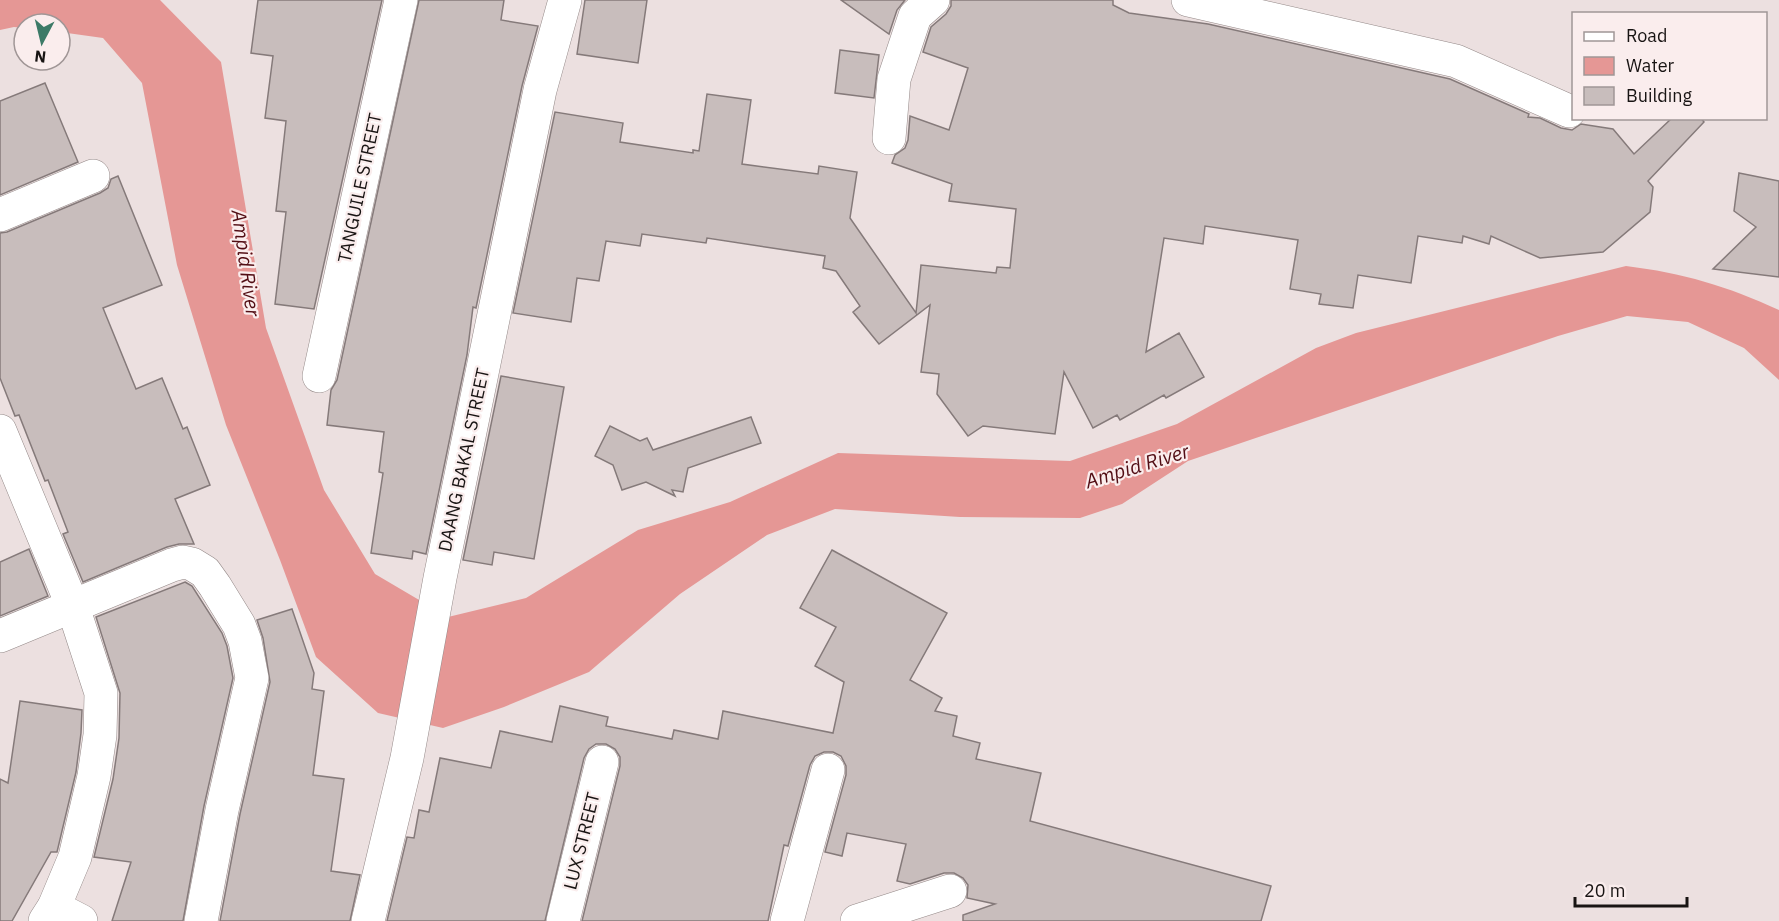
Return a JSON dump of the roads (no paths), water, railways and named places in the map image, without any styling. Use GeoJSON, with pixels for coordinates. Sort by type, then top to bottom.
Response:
{"type":"FeatureCollection","features":[{"type":"Feature","properties":{"kind":"street","name":"TANGUILE STREET"},"geometry":{"type":"LineString","coordinates":[[319,376],[401,0]]}},
{"type":"Feature","properties":{"kind":"street","name":"DAANG BAKAL STREET"},"geometry":{"type":"LineString","coordinates":[[368,921],[406,758],[440,578],[540,90],[565,0]]}},
{"type":"Feature","properties":{"kind":"street"},"geometry":{"type":"LineString","coordinates":[[889,138],[894,79],[915,16],[933,0]]}},
{"type":"Feature","properties":{"kind":"street"},"geometry":{"type":"LineString","coordinates":[[1188,0],[1456,61],[1569,111]]}},
{"type":"Feature","properties":{"kind":"street"},"geometry":{"type":"LineString","coordinates":[[0,215],[93,176]]}},
{"type":"Feature","properties":{"kind":"street"},"geometry":{"type":"LineString","coordinates":[[0,430],[11,491],[73,607],[101,693],[100,735],[94,776],[60,916]]}},
{"type":"Feature","properties":{"kind":"street"},"geometry":{"type":"LineString","coordinates":[[0,636],[183,562],[192,564],[205,572],[228,605],[238,625],[245,641],[252,678],[222,810],[201,921]]}},
{"type":"Feature","properties":{"kind":"street","name":"LUX STREET"},"geometry":{"type":"LineString","coordinates":[[563,921],[602,762]]}},
{"type":"Feature","properties":{"kind":"street"},"geometry":{"type":"LineString","coordinates":[[787,921],[828,770]]}},
{"type":"Feature","properties":{"kind":"street"},"geometry":{"type":"LineString","coordinates":[[857,921],[950,891]]}},
{"type":"Feature","properties":{"kind":"water","name":"Ampid River"},"geometry":{"type":"Polygon","coordinates":[[[0,0],[160,0],[221,62],[266,328],[324,490],[375,574],[448,617],[526,598],[638,530],[730,502],[838,453],[1070,461],[1177,424],[1316,348],[1356,333],[1626,266],[1667,272],[1704,282],[1779,310],[1779,380],[1744,348],[1688,322],[1627,316],[1558,336],[1188,461],[1122,504],[1080,518],[960,517],[835,509],[767,535],[680,594],[589,672],[504,707],[443,728],[378,713],[316,657],[226,425],[177,265],[142,83],[103,38],[72,34],[72,12],[12,12],[12,27],[0,30],[0,0]]]}}]}
